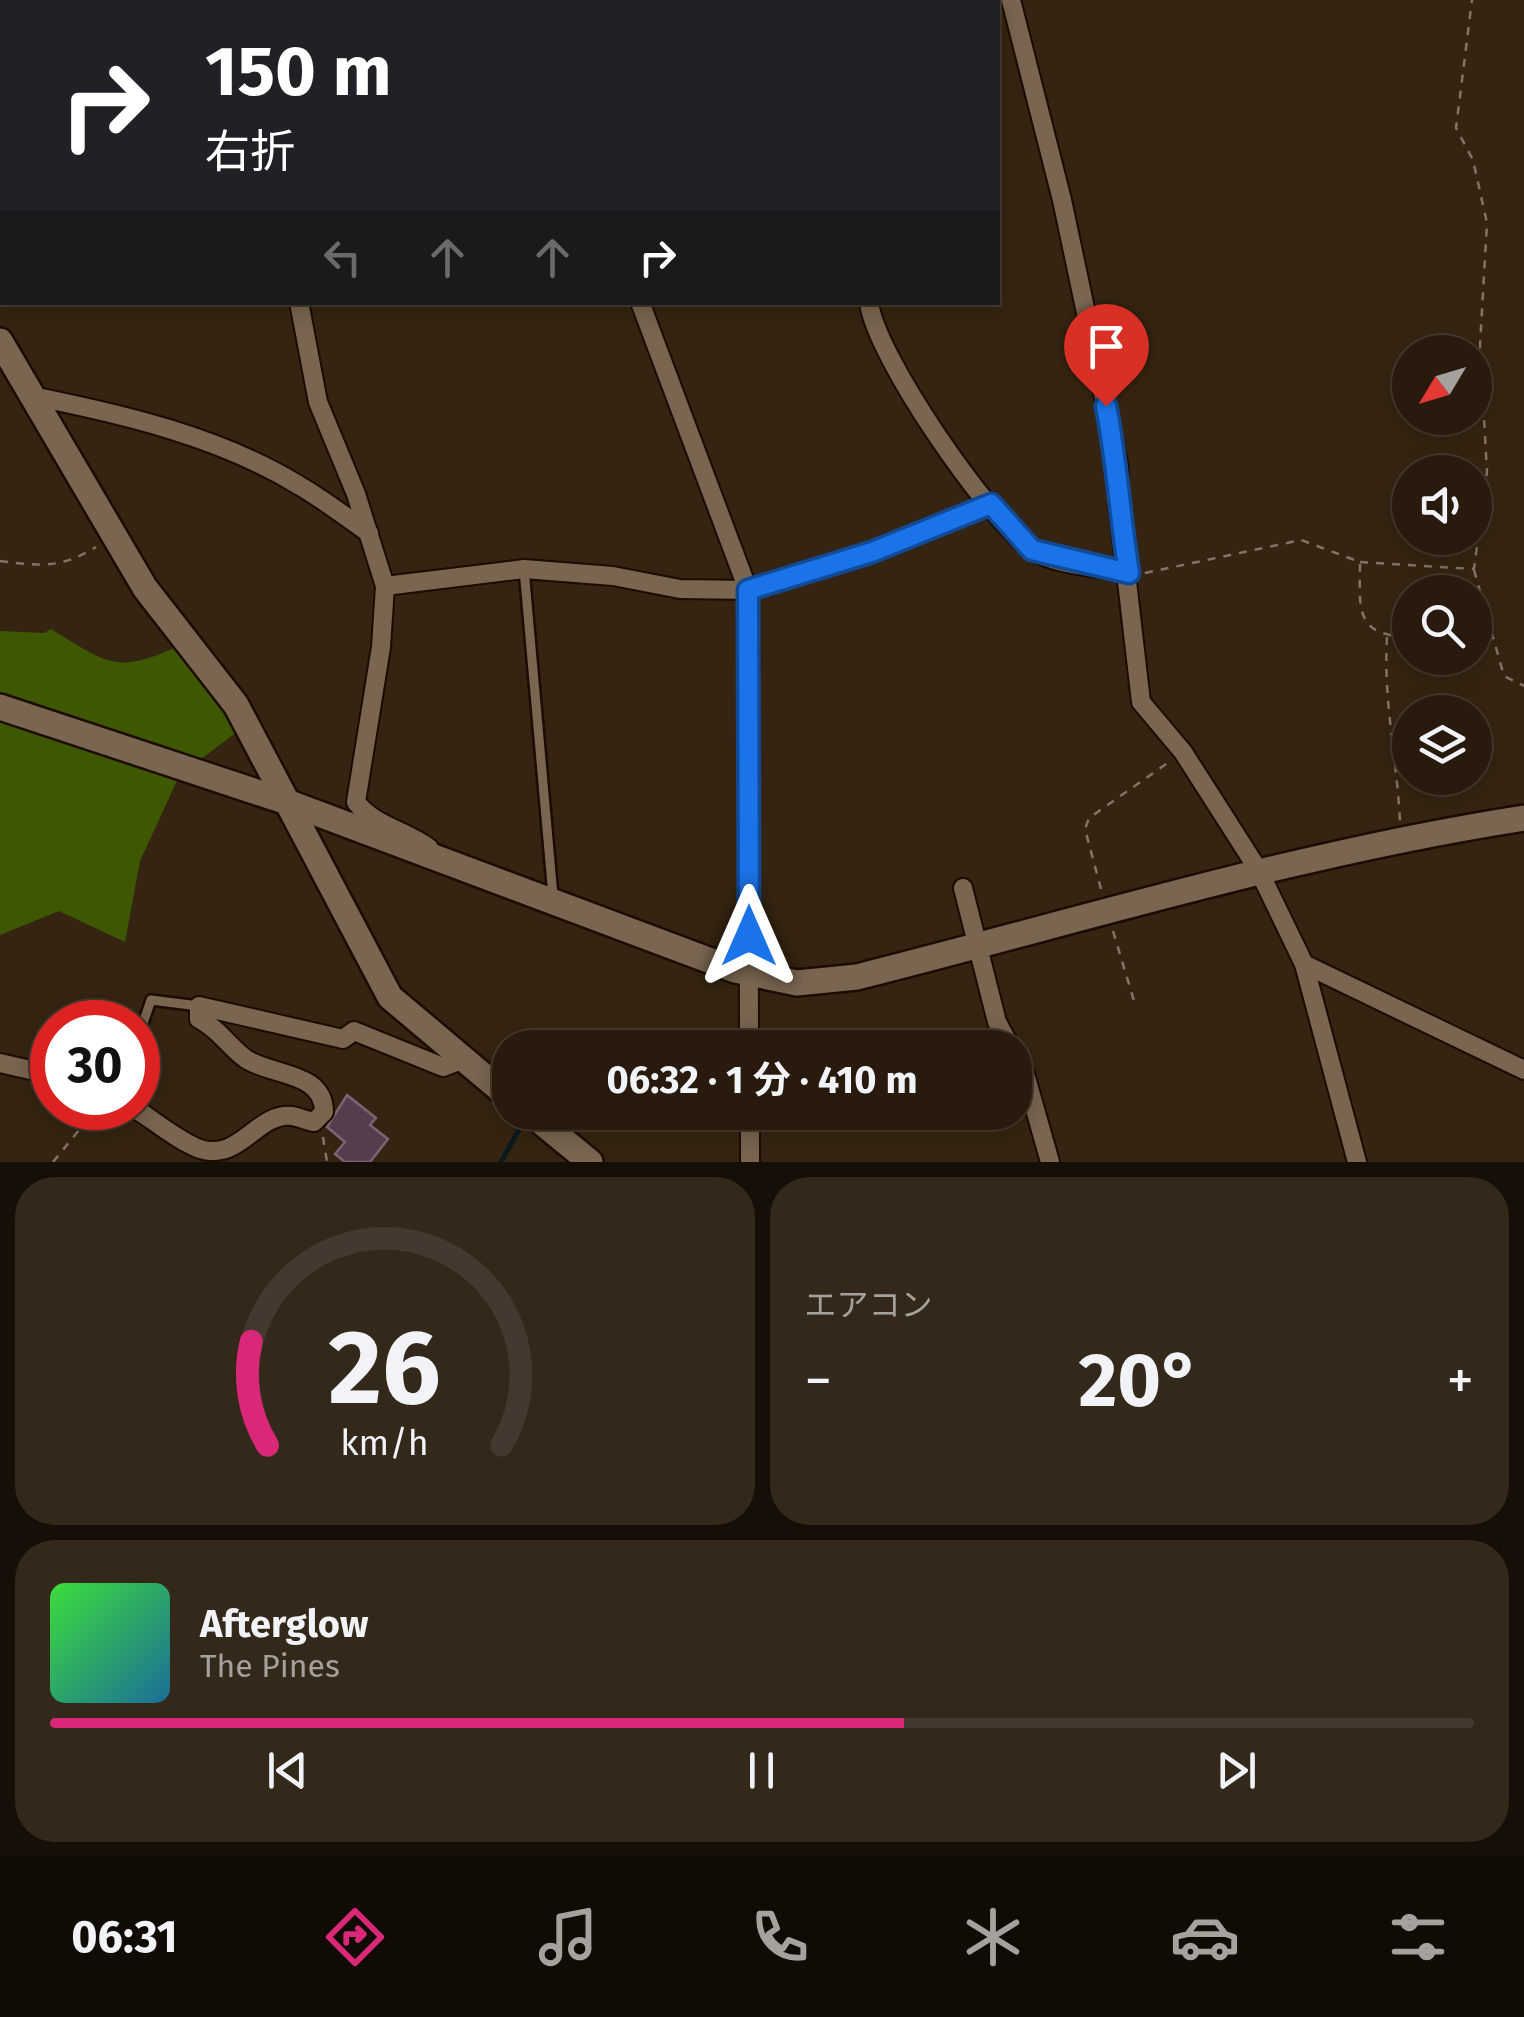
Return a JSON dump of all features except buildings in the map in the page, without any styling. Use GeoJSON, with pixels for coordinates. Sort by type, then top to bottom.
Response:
{"type":"FeatureCollection","features":[{"type":"Feature","properties":{"kind":"street"},"geometry":{"type":"LineString","coordinates":[[1007,9],[1062,200],[1109,421],[1129,573],[1135,680],[1141,702],[1183,752],[1259,871],[1304,964],[1357,1162]]}},
{"type":"Feature","properties":{"kind":"street"},"geometry":{"type":"LineString","coordinates":[[300,305],[318,402],[370,533],[386,586],[381,648],[356,802],[368,818],[412,835],[454,865]]}},
{"type":"Feature","properties":{"kind":"street"},"geometry":{"type":"LineString","coordinates":[[641,305],[748,590],[750,1030]]}},
{"type":"Feature","properties":{"kind":"street"},"geometry":{"type":"LineString","coordinates":[[870,305],[883,352],[904,386],[991,504],[1032,550],[1129,573]]}},
{"type":"Feature","properties":{"kind":"street"},"geometry":{"type":"LineString","coordinates":[[0,341],[145,588],[236,705],[390,997],[492,1084]]}},
{"type":"Feature","properties":{"kind":"street"},"geometry":{"type":"LineString","coordinates":[[32,396],[107,411],[232,453],[298,484],[370,533]]}},
{"type":"Feature","properties":{"kind":"street"},"geometry":{"type":"LineString","coordinates":[[386,586],[524,569],[613,576],[680,589],[748,590],[872,552],[991,504]]}},
{"type":"Feature","properties":{"kind":"street"},"geometry":{"type":"LineString","coordinates":[[0,706],[288,802],[749,974],[797,983],[858,978],[1259,871],[1401,838],[1524,818]]}},
{"type":"Feature","properties":{"kind":"street"},"geometry":{"type":"LineString","coordinates":[[963,888],[1001,1030]]}},
{"type":"Feature","properties":{"kind":"street"},"geometry":{"type":"LineString","coordinates":[[1304,964],[1524,1070]]}},
{"type":"Feature","properties":{"kind":"street"},"geometry":{"type":"LineString","coordinates":[[160,1125],[198,1149],[214,1152],[240,1145],[272,1120],[290,1115],[314,1122],[324,1112],[324,1100],[310,1083],[246,1060],[218,1029],[199,1018],[199,1006],[343,1039],[354,1031],[443,1068],[460,1060]]}},
{"type":"Feature","properties":{"kind":"street"},"geometry":{"type":"LineString","coordinates":[[0,1063],[30,1069]]}},
{"type":"Feature","properties":{"kind":"street"},"geometry":{"type":"LineString","coordinates":[[1032,1099],[1050,1162]]}},
{"type":"Feature","properties":{"kind":"street"},"geometry":{"type":"LineString","coordinates":[[551,1130],[590,1162]]}},
{"type":"Feature","properties":{"kind":"street"},"geometry":{"type":"LineString","coordinates":[[750,1130],[750,1162]]}},
{"type":"Feature","properties":{"kind":"lane"},"geometry":{"type":"LineString","coordinates":[[524,569],[554,904]]}},
{"type":"Feature","properties":{"kind":"lane"},"geometry":{"type":"LineString","coordinates":[[160,1001],[199,1006]]}},
{"type":"Feature","properties":{"kind":"path"},"geometry":{"type":"LineString","coordinates":[[1472,0],[1456,128],[1473,160],[1487,222],[1480,345],[1488,472],[1476,575]]}},
{"type":"Feature","properties":{"kind":"path"},"geometry":{"type":"LineString","coordinates":[[0,561],[38,566],[69,563],[114,535]]}},
{"type":"Feature","properties":{"kind":"path"},"geometry":{"type":"LineString","coordinates":[[1129,573],[1301,540],[1360,562],[1474,569]]}},
{"type":"Feature","properties":{"kind":"path"},"geometry":{"type":"LineString","coordinates":[[1360,562],[1360,613],[1371,628],[1392,636]]}},
{"type":"Feature","properties":{"kind":"path"},"geometry":{"type":"LineString","coordinates":[[1387,636],[1387,717],[1396,739],[1401,838]]}},
{"type":"Feature","properties":{"kind":"path"},"geometry":{"type":"LineString","coordinates":[[1492,638],[1504,676],[1524,686]]}},
{"type":"Feature","properties":{"kind":"path"},"geometry":{"type":"LineString","coordinates":[[1134,1001],[1085,829],[1089,818],[1183,752]]}},
{"type":"Feature","properties":{"kind":"path"},"geometry":{"type":"LineString","coordinates":[[314,1122],[326,1142],[327,1162]]}},
{"type":"Feature","properties":{"kind":"path"},"geometry":{"type":"LineString","coordinates":[[53,1162],[79,1130]]}},
{"type":"Feature","properties":{"kind":"green space"},"geometry":{"type":"Polygon","coordinates":[[[51,629],[110,661],[138,661],[176,647],[237,732],[201,759],[185,760],[0,700],[0,631],[44,633],[51,629]]]}},
{"type":"Feature","properties":{"kind":"green space"},"geometry":{"type":"Polygon","coordinates":[[[0,717],[181,772],[140,861],[125,942],[59,911],[0,935],[0,717]]]}},
{"type":"Feature","properties":{"kind":"waterway"},"geometry":{"type":"LineString","coordinates":[[501,1162],[519,1130]]}},
{"type":"Feature","properties":{"kind":"route"},"geometry":{"type":"LineString","coordinates":[[749,936],[748,590],[872,552],[991,504],[1032,550],[1129,573],[1118,504],[1119,468],[1106,406]]}}]}
